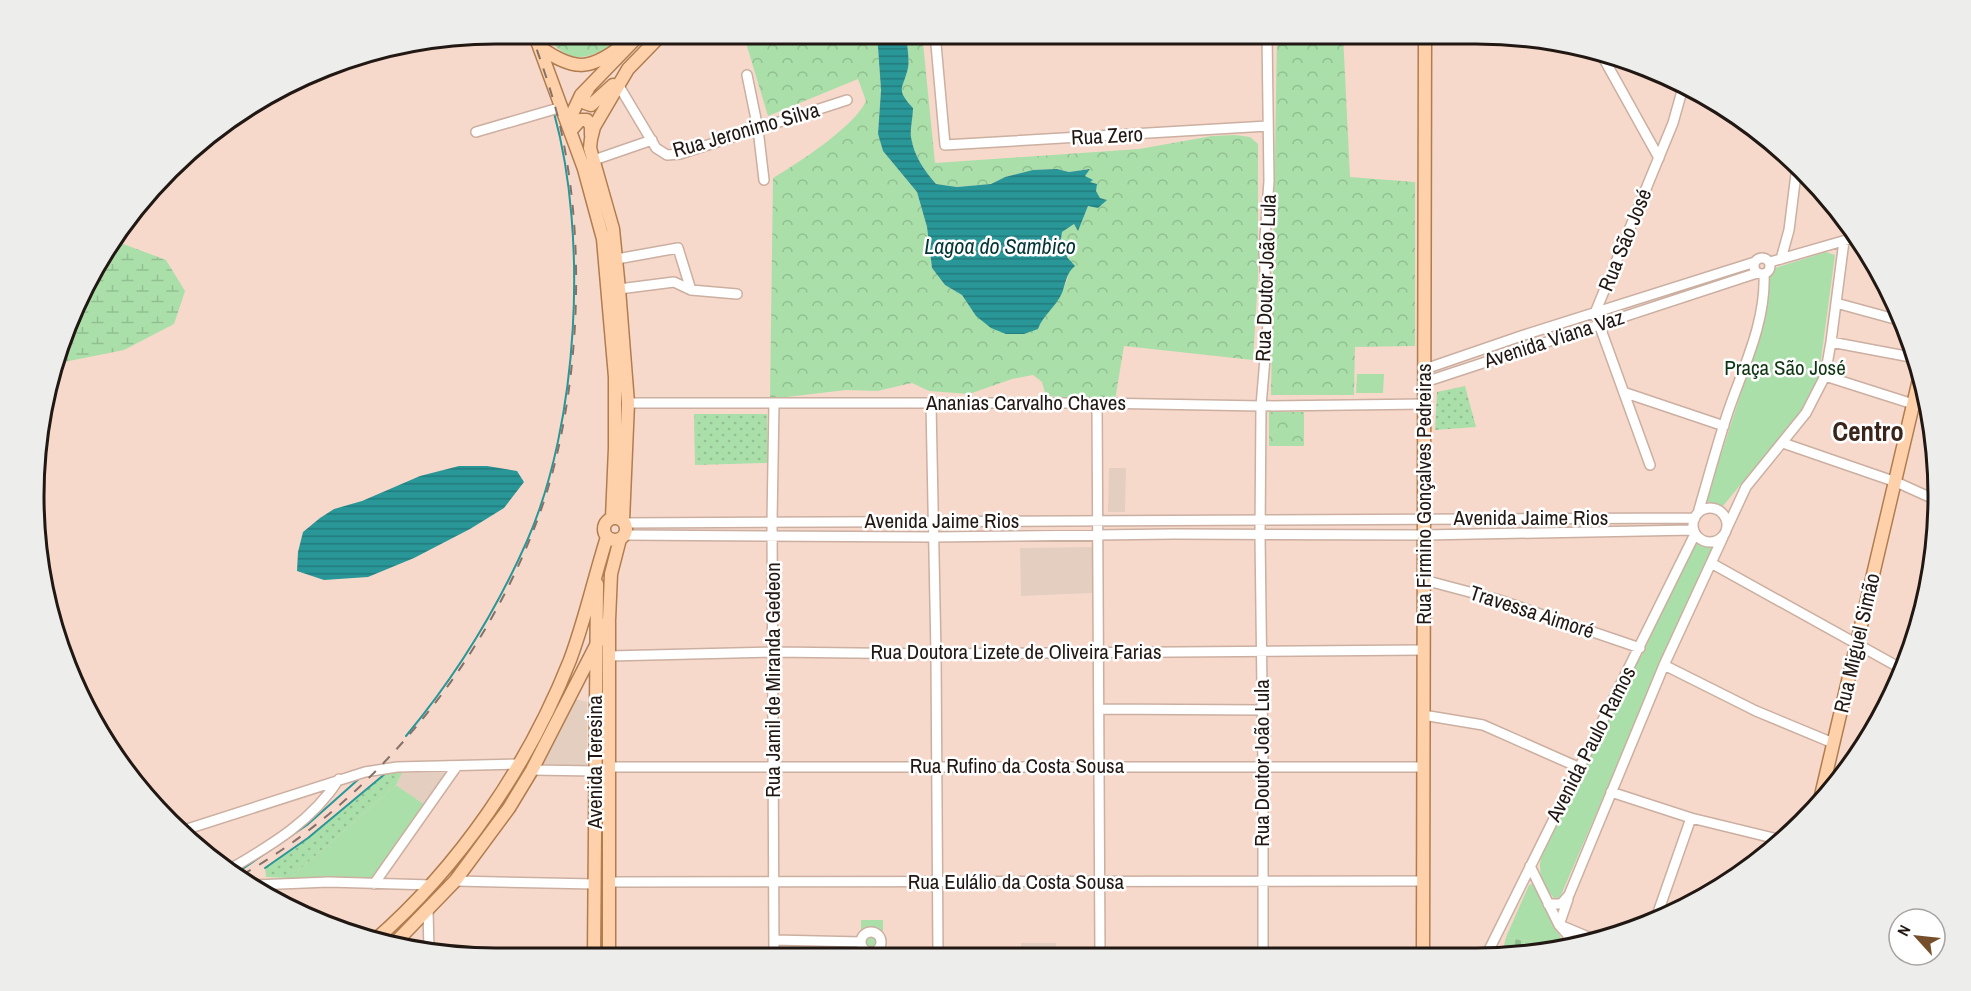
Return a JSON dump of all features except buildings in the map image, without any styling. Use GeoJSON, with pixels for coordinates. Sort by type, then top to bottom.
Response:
{"type":"FeatureCollection","features":[{"type":"Feature","properties":{"kind":"main road"},"geometry":{"type":"LineString","coordinates":[[539,44],[595,205],[603,239],[615,377],[615,448],[621,527]]}},
{"type":"Feature","properties":{"kind":"main road"},"geometry":{"type":"LineString","coordinates":[[540,47],[567,63],[577,66],[602,61],[625,44]]}},
{"type":"Feature","properties":{"kind":"main road"},"geometry":{"type":"LineString","coordinates":[[630,44],[584,95],[585,103],[591,105],[598,100],[652,44]]}},
{"type":"Feature","properties":{"kind":"main road","name":"Rua Firmino Gonçalves Pedreiras"},"geometry":{"type":"LineString","coordinates":[[1423,948],[1425,44]]}},
{"type":"Feature","properties":{"kind":"main road"},"geometry":{"type":"LineString","coordinates":[[591,139],[599,116],[628,69]]}},
{"type":"Feature","properties":{"kind":"main road"},"geometry":{"type":"LineString","coordinates":[[574,142],[573,108],[581,95],[591,86]]}},
{"type":"Feature","properties":{"kind":"main road"},"geometry":{"type":"LineString","coordinates":[[573,128],[579,120],[587,120],[591,126],[590,148],[613,229],[628,403],[621,527],[613,540],[607,537],[603,528],[606,522],[621,527]]}},
{"type":"Feature","properties":{"kind":"main road","name":"Rua Miguel Simão"},"geometry":{"type":"LineString","coordinates":[[1824,783],[1916,393]]}},
{"type":"Feature","properties":{"kind":"main road","name":"Avenida Teresina"},"geometry":{"type":"LineString","coordinates":[[609,948],[609,620],[611,574],[621,527]]}},
{"type":"Feature","properties":{"kind":"main road"},"geometry":{"type":"LineString","coordinates":[[382,933],[431,885],[496,802],[519,764],[570,658],[607,537]]}},
{"type":"Feature","properties":{"kind":"main road","name":"Avenida Teresina"},"geometry":{"type":"LineString","coordinates":[[594,948],[597,568]]}},
{"type":"Feature","properties":{"kind":"main road"},"geometry":{"type":"LineString","coordinates":[[401,937],[455,881],[508,808],[532,770],[609,620]]}},
{"type":"Feature","properties":{"kind":"main road"},"geometry":{"type":"LineString","coordinates":[[544,716],[556,722]]}},
{"type":"Feature","properties":{"kind":"main road"},"geometry":{"type":"LineString","coordinates":[[595,810],[609,810]]}},
{"type":"Feature","properties":{"kind":"main road"},"geometry":{"type":"LineString","coordinates":[[594,927],[609,926]]}},
{"type":"Feature","properties":{"kind":"street","name":"Rua Zero"},"geometry":{"type":"LineString","coordinates":[[936,44],[945,145],[1268,126]]}},
{"type":"Feature","properties":{"kind":"street","name":"Rua Doutor João Lula"},"geometry":{"type":"LineString","coordinates":[[1260,521],[1261,406],[1268,323],[1264,252],[1268,211],[1267,44]]}},
{"type":"Feature","properties":{"kind":"street"},"geometry":{"type":"LineString","coordinates":[[1606,63],[1659,158]]}},
{"type":"Feature","properties":{"kind":"street"},"geometry":{"type":"LineString","coordinates":[[747,75],[758,129],[764,180]]}},
{"type":"Feature","properties":{"kind":"street","name":"Rua Jeronimo Silva"},"geometry":{"type":"LineString","coordinates":[[619,86],[660,152],[667,155],[680,154],[847,100]]}},
{"type":"Feature","properties":{"kind":"street","name":"Rua São José"},"geometry":{"type":"LineString","coordinates":[[1650,465],[1626,393],[1595,313],[1673,123],[1680,93]]}},
{"type":"Feature","properties":{"kind":"street"},"geometry":{"type":"LineString","coordinates":[[476,132],[562,107]]}},
{"type":"Feature","properties":{"kind":"street","name":"Rua Jeronimo Silva"},"geometry":{"type":"LineString","coordinates":[[594,160],[652,140]]}},
{"type":"Feature","properties":{"kind":"street"},"geometry":{"type":"LineString","coordinates":[[1781,259],[1789,230],[1796,177]]}},
{"type":"Feature","properties":{"kind":"street"},"geometry":{"type":"LineString","coordinates":[[1844,241],[1825,376],[1806,413],[1746,487],[1725,532],[1716,542],[1708,543],[1700,540],[1694,532],[1696,515],[1759,320],[1763,298],[1760,274],[1754,268],[1755,262],[1763,258],[1770,262],[1848,240]]}},
{"type":"Feature","properties":{"kind":"street"},"geometry":{"type":"LineString","coordinates":[[616,259],[678,248],[691,290]]}},
{"type":"Feature","properties":{"kind":"street","name":"Avenida Viana Vaz"},"geometry":{"type":"LineString","coordinates":[[1425,376],[1524,335],[1755,262]]}},
{"type":"Feature","properties":{"kind":"street"},"geometry":{"type":"LineString","coordinates":[[1760,274],[1770,270],[1770,262]]}},
{"type":"Feature","properties":{"kind":"street","name":"Avenida Viana Vaz"},"geometry":{"type":"LineString","coordinates":[[1425,376],[1529,348],[1760,274]]}},
{"type":"Feature","properties":{"kind":"street"},"geometry":{"type":"LineString","coordinates":[[619,289],[674,282],[691,290],[737,294]]}},
{"type":"Feature","properties":{"kind":"street"},"geometry":{"type":"LineString","coordinates":[[1681,286],[1684,297]]}},
{"type":"Feature","properties":{"kind":"street"},"geometry":{"type":"LineString","coordinates":[[1836,303],[1891,318]]}},
{"type":"Feature","properties":{"kind":"street"},"geometry":{"type":"LineString","coordinates":[[1524,335],[1529,348]]}},
{"type":"Feature","properties":{"kind":"street"},"geometry":{"type":"LineString","coordinates":[[1831,342],[1906,356]]}},
{"type":"Feature","properties":{"kind":"street"},"geometry":{"type":"LineString","coordinates":[[1825,376],[1913,404]]}},
{"type":"Feature","properties":{"kind":"street"},"geometry":{"type":"LineString","coordinates":[[1626,393],[1724,426]]}},
{"type":"Feature","properties":{"kind":"street","name":"Ananias Carvalho Chaves"},"geometry":{"type":"LineString","coordinates":[[628,403],[1097,403],[1261,406],[1425,404]]}},
{"type":"Feature","properties":{"kind":"street","name":"Rua Jamil de Miranda Gedeon"},"geometry":{"type":"LineString","coordinates":[[774,403],[772,522],[774,948]]}},
{"type":"Feature","properties":{"kind":"street"},"geometry":{"type":"LineString","coordinates":[[1097,403],[1100,948]]}},
{"type":"Feature","properties":{"kind":"street"},"geometry":{"type":"LineString","coordinates":[[931,404],[936,654],[938,948]]}},
{"type":"Feature","properties":{"kind":"street"},"geometry":{"type":"LineString","coordinates":[[1783,443],[1896,482],[1928,496]]}},
{"type":"Feature","properties":{"kind":"street"},"geometry":{"type":"LineString","coordinates":[[1696,515],[1707,508],[1718,510],[1724,516],[1725,532]]}},
{"type":"Feature","properties":{"kind":"street","name":"Avenida Jaime Rios"},"geometry":{"type":"LineString","coordinates":[[621,527],[772,522],[1260,521],[1696,515]]}},
{"type":"Feature","properties":{"kind":"street"},"geometry":{"type":"LineString","coordinates":[[1510,518],[1510,533]]}},
{"type":"Feature","properties":{"kind":"street"},"geometry":{"type":"LineString","coordinates":[[1599,518],[1599,532]]}},
{"type":"Feature","properties":{"kind":"street"},"geometry":{"type":"LineString","coordinates":[[1174,520],[1175,534]]}},
{"type":"Feature","properties":{"kind":"street"},"geometry":{"type":"LineString","coordinates":[[1340,534],[1341,520]]}},
{"type":"Feature","properties":{"kind":"street"},"geometry":{"type":"LineString","coordinates":[[1260,521],[1260,535]]}},
{"type":"Feature","properties":{"kind":"street","name":"Avenida Jaime Rios"},"geometry":{"type":"LineString","coordinates":[[621,527],[772,537],[1694,532]]}},
{"type":"Feature","properties":{"kind":"street","name":"Avenida Paulo Ramos"},"geometry":{"type":"LineString","coordinates":[[1490,948],[1578,767],[1640,648],[1694,532]]}},
{"type":"Feature","properties":{"kind":"street","name":"Avenida Paulo Ramos"},"geometry":{"type":"LineString","coordinates":[[1559,926],[1569,895],[1664,665],[1725,532]]}},
{"type":"Feature","properties":{"kind":"street","name":"Rua Doutor João Lula"},"geometry":{"type":"LineString","coordinates":[[1260,535],[1263,948]]}},
{"type":"Feature","properties":{"kind":"street"},"geometry":{"type":"LineString","coordinates":[[1711,563],[1894,665]]}},
{"type":"Feature","properties":{"kind":"street","name":"Travessa Aimoré"},"geometry":{"type":"LineString","coordinates":[[1424,580],[1488,596],[1640,648]]}},
{"type":"Feature","properties":{"kind":"street","name":"Rua Doutora Lizete de Oliveira Farias"},"geometry":{"type":"LineString","coordinates":[[609,656],[774,652],[936,654],[1423,650]]}},
{"type":"Feature","properties":{"kind":"street"},"geometry":{"type":"LineString","coordinates":[[1664,665],[1756,711],[1833,743]]}},
{"type":"Feature","properties":{"kind":"street"},"geometry":{"type":"LineString","coordinates":[[1099,710],[1262,710]]}},
{"type":"Feature","properties":{"kind":"street"},"geometry":{"type":"LineString","coordinates":[[1423,715],[1483,725],[1578,767]]}},
{"type":"Feature","properties":{"kind":"street"},"geometry":{"type":"LineString","coordinates":[[190,828],[339,779],[379,769],[519,764]]}},
{"type":"Feature","properties":{"kind":"street"},"geometry":{"type":"LineString","coordinates":[[374,884],[457,766]]}},
{"type":"Feature","properties":{"kind":"street","name":"Rua Rufino da Costa Sousa"},"geometry":{"type":"LineString","coordinates":[[609,767],[1424,766]]}},
{"type":"Feature","properties":{"kind":"street"},"geometry":{"type":"LineString","coordinates":[[532,770],[595,771]]}},
{"type":"Feature","properties":{"kind":"street"},"geometry":{"type":"LineString","coordinates":[[236,865],[285,835],[307,818],[330,794],[339,779]]}},
{"type":"Feature","properties":{"kind":"street"},"geometry":{"type":"LineString","coordinates":[[1611,792],[1691,818],[1771,838]]}},
{"type":"Feature","properties":{"kind":"street"},"geometry":{"type":"LineString","coordinates":[[1660,908],[1691,818]]}},
{"type":"Feature","properties":{"kind":"street"},"geometry":{"type":"LineString","coordinates":[[1530,866],[1559,926],[1568,938]]}},
{"type":"Feature","properties":{"kind":"street"},"geometry":{"type":"LineString","coordinates":[[455,881],[595,884]]}},
{"type":"Feature","properties":{"kind":"street","name":"Rua Eulálio da Costa Sousa"},"geometry":{"type":"LineString","coordinates":[[609,882],[1423,881]]}},
{"type":"Feature","properties":{"kind":"street"},"geometry":{"type":"LineString","coordinates":[[267,886],[329,882],[431,885]]}},
{"type":"Feature","properties":{"kind":"street"},"geometry":{"type":"LineString","coordinates":[[1548,904],[1561,904],[1569,895]]}},
{"type":"Feature","properties":{"kind":"street"},"geometry":{"type":"LineString","coordinates":[[428,910],[429,943]]}},
{"type":"Feature","properties":{"kind":"street"},"geometry":{"type":"LineString","coordinates":[[1559,926],[1582,935]]}},
{"type":"Feature","properties":{"kind":"street"},"geometry":{"type":"LineString","coordinates":[[774,940],[861,942]]}},
{"type":"Feature","properties":{"kind":"shaded area"},"geometry":{"type":"Polygon","coordinates":[[[1109,468],[1126,468],[1125,512],[1108,512],[1109,468]]]}},
{"type":"Feature","properties":{"kind":"shaded area"},"geometry":{"type":"Polygon","coordinates":[[[1092,547],[1092,593],[1021,596],[1020,548],[1092,547]]]}},
{"type":"Feature","properties":{"kind":"shaded area"},"geometry":{"type":"Polygon","coordinates":[[[575,699],[587,702],[587,766],[543,764],[575,699]]]}},
{"type":"Feature","properties":{"kind":"shaded area"},"geometry":{"type":"Polygon","coordinates":[[[444,772],[446,776],[425,805],[396,785],[402,773],[444,772]]]}},
{"type":"Feature","properties":{"kind":"shaded area"},"geometry":{"type":"Polygon","coordinates":[[[1021,943],[1056,943],[1056,948],[1021,948],[1021,943]]]}},
{"type":"Feature","properties":{"kind":"green space"},"geometry":{"type":"Polygon","coordinates":[[[611,44],[585,57],[575,57],[565,53],[555,45],[611,44]]]}},
{"type":"Feature","properties":{"kind":"green space"},"geometry":{"type":"Polygon","coordinates":[[[746,44],[878,44],[881,90],[878,134],[883,151],[917,192],[927,227],[932,268],[945,285],[962,295],[976,316],[1038,329],[1060,296],[1069,274],[1071,249],[1064,245],[1061,239],[1062,232],[1074,224],[1078,230],[1088,206],[1107,200],[1100,198],[1084,176],[1089,169],[1069,172],[1057,169],[1033,170],[1005,177],[991,184],[957,187],[936,184],[917,157],[912,144],[913,108],[902,92],[908,64],[907,44],[923,44],[935,163],[1139,149],[1212,136],[1250,137],[1258,144],[1258,278],[1253,360],[1124,346],[1115,400],[1046,396],[1042,382],[1033,375],[1012,379],[969,394],[929,391],[912,383],[877,391],[846,390],[770,399],[773,178],[838,133],[860,111],[866,101],[858,79],[768,116],[746,44]]]}},
{"type":"Feature","properties":{"kind":"green space"},"geometry":{"type":"Polygon","coordinates":[[[1277,44],[1343,44],[1350,177],[1415,182],[1415,346],[1355,347],[1354,395],[1271,395],[1277,44]]]}},
{"type":"Feature","properties":{"kind":"green space"},"geometry":{"type":"Polygon","coordinates":[[[121,243],[166,260],[185,291],[174,324],[124,350],[64,362],[90,296],[121,243]]]}},
{"type":"Feature","properties":{"kind":"green space","name":"Praça São José"},"geometry":{"type":"Polygon","coordinates":[[[1826,252],[1835,255],[1819,374],[1812,395],[1723,506],[1706,501],[1765,319],[1769,276],[1775,268],[1826,252]]]}},
{"type":"Feature","properties":{"kind":"green space"},"geometry":{"type":"Polygon","coordinates":[[[1357,374],[1384,374],[1383,393],[1356,393],[1357,374]]]}},
{"type":"Feature","properties":{"kind":"green space"},"geometry":{"type":"Polygon","coordinates":[[[1465,386],[1476,427],[1435,430],[1437,392],[1465,386]]]}},
{"type":"Feature","properties":{"kind":"green space"},"geometry":{"type":"Polygon","coordinates":[[[1269,412],[1304,412],[1304,446],[1269,446],[1269,412]]]}},
{"type":"Feature","properties":{"kind":"green space"},"geometry":{"type":"Polygon","coordinates":[[[694,414],[767,414],[768,463],[695,465],[694,414]]]}},
{"type":"Feature","properties":{"kind":"green space"},"geometry":{"type":"Polygon","coordinates":[[[1693,539],[1704,546],[1713,548],[1561,895],[1556,900],[1543,881],[1540,869],[1541,858],[1632,670],[1643,653],[1693,539]]]}},
{"type":"Feature","properties":{"kind":"green space"},"geometry":{"type":"Polygon","coordinates":[[[387,772],[402,773],[396,785],[290,878],[266,877],[265,868],[308,838],[387,772]]]}},
{"type":"Feature","properties":{"kind":"green space"},"geometry":{"type":"Polygon","coordinates":[[[396,785],[425,805],[373,878],[290,878],[396,785]]]}},
{"type":"Feature","properties":{"kind":"green space"},"geometry":{"type":"Polygon","coordinates":[[[1529,885],[1536,887],[1562,939],[1539,943],[1506,937],[1529,885]]]}},
{"type":"Feature","properties":{"kind":"green space"},"geometry":{"type":"Polygon","coordinates":[[[861,920],[883,920],[883,948],[861,948],[861,920]]]}},
{"type":"Feature","properties":{"kind":"green space"},"geometry":{"type":"Polygon","coordinates":[[[1506,937],[1539,943],[1534,944],[1504,947],[1506,937]]]}},
{"type":"Feature","properties":{"kind":"water","name":"Lagoa do Sambico"},"geometry":{"type":"Polygon","coordinates":[[[878,44],[907,44],[908,64],[902,92],[913,108],[912,144],[917,157],[936,184],[957,187],[991,184],[1005,177],[1033,170],[1057,169],[1069,172],[1090,169],[1085,176],[1093,180],[1090,182],[1097,184],[1096,191],[1100,198],[1107,200],[1098,208],[1088,206],[1078,231],[1074,224],[1062,232],[1061,239],[1064,245],[1071,249],[1067,257],[1075,266],[1068,275],[1062,293],[1038,329],[1024,334],[1006,334],[991,328],[976,316],[962,295],[945,285],[932,268],[927,227],[917,192],[883,151],[878,134],[881,90],[878,44]]]}},
{"type":"Feature","properties":{"kind":"water"},"geometry":{"type":"Polygon","coordinates":[[[459,466],[487,466],[517,471],[524,482],[504,508],[470,529],[414,558],[368,577],[324,580],[297,571],[298,552],[303,532],[320,518],[334,509],[362,501],[420,476],[459,466]]]}},
{"type":"Feature","properties":{"kind":"waterway"},"geometry":{"type":"LineString","coordinates":[[406,736],[458,667],[502,593],[527,541],[544,494],[558,442],[573,329],[574,271],[565,162],[554,113]]}},
{"type":"Feature","properties":{"kind":"waterway"},"geometry":{"type":"LineString","coordinates":[[265,868],[308,838],[386,773]]}},
{"type":"Feature","properties":{"kind":"waterway"},"geometry":{"type":"LineString","coordinates":[[242,869],[307,825],[361,777]]}},
{"type":"Feature","properties":{"kind":"railway"},"geometry":{"type":"LineString","coordinates":[[246,872],[293,842],[340,804],[385,761],[426,715],[463,664],[495,612],[522,557],[544,501],[565,416],[575,324],[576,277],[571,187],[564,145],[554,102],[535,44]]}},
{"type":"Feature","properties":{"kind":"district","name":"Centro"},"geometry":{"type":"Point","coordinates":[1868,432]}}]}
